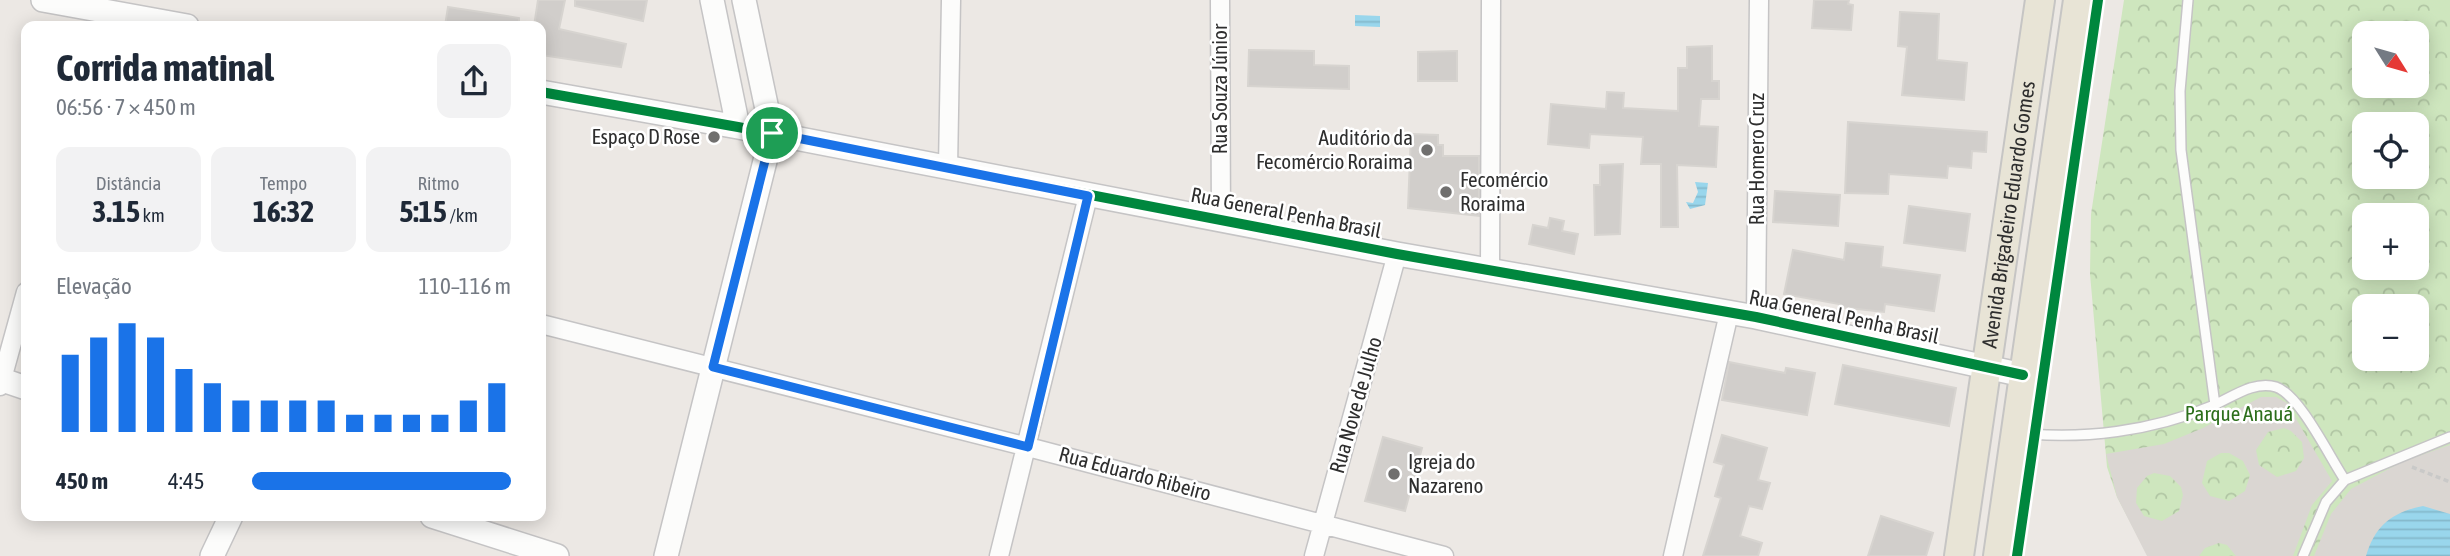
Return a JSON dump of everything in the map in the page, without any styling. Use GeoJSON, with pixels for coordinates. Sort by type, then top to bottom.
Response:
{"type":"FeatureCollection","features":[{"type":"Feature","properties":{"kind":"main road","name":"Avenida Brigadeiro Eduardo Gomes"},"geometry":{"type":"LineString","coordinates":[[1959,556],[2040,0]]}},
{"type":"Feature","properties":{"kind":"main road","name":"Avenida Brigadeiro Eduardo Gomes"},"geometry":{"type":"LineString","coordinates":[[1998,556],[2078,0]]}},
{"type":"Feature","properties":{"kind":"street"},"geometry":{"type":"LineString","coordinates":[[43,0],[155,21]]}},
{"type":"Feature","properties":{"kind":"street"},"geometry":{"type":"LineString","coordinates":[[712,0],[738,127]]}},
{"type":"Feature","properties":{"kind":"street"},"geometry":{"type":"LineString","coordinates":[[666,556],[772,133],[744,0]]}},
{"type":"Feature","properties":{"kind":"street"},"geometry":{"type":"LineString","coordinates":[[948,167],[951,0]]}},
{"type":"Feature","properties":{"kind":"street","name":"Rua Souza Júnior"},"geometry":{"type":"LineString","coordinates":[[1220,0],[1220,220]]}},
{"type":"Feature","properties":{"kind":"street"},"geometry":{"type":"LineString","coordinates":[[1490,270],[1491,0]]}},
{"type":"Feature","properties":{"kind":"street","name":"Rua Homero Cruz"},"geometry":{"type":"LineString","coordinates":[[1756,317],[1759,0]]}},
{"type":"Feature","properties":{"kind":"street","name":"Rua General Penha Brasil"},"geometry":{"type":"LineString","coordinates":[[546,93],[772,133],[1397,254],[1756,317],[2023,375]]}},
{"type":"Feature","properties":{"kind":"street"},"geometry":{"type":"LineString","coordinates":[[999,556],[1088,196]]}},
{"type":"Feature","properties":{"kind":"street","name":"Rua Nove de Julho"},"geometry":{"type":"LineString","coordinates":[[1314,556],[1397,254]]}},
{"type":"Feature","properties":{"kind":"street"},"geometry":{"type":"LineString","coordinates":[[21,310],[1,382],[21,387]]}},
{"type":"Feature","properties":{"kind":"street"},"geometry":{"type":"LineString","coordinates":[[1673,556],[1729,313]]}},
{"type":"Feature","properties":{"kind":"street","name":"Rua Eduardo Ribeiro"},"geometry":{"type":"LineString","coordinates":[[546,325],[1444,556]]}},
{"type":"Feature","properties":{"kind":"street"},"geometry":{"type":"LineString","coordinates":[[212,556],[229,521]]}},
{"type":"Feature","properties":{"kind":"street"},"geometry":{"type":"LineString","coordinates":[[448,521],[557,556]]}},
{"type":"Feature","properties":{"kind":"lane"},"geometry":{"type":"LineString","coordinates":[[2188,0],[2180,92],[2181,150],[2215,405]]}},
{"type":"Feature","properties":{"kind":"lane"},"geometry":{"type":"LineString","coordinates":[[2016,433],[2102,433],[2127,430],[2190,415],[2256,386],[2277,387],[2294,400],[2345,480]]}},
{"type":"Feature","properties":{"kind":"lane"},"geometry":{"type":"LineString","coordinates":[[2303,556],[2326,502],[2345,480],[2450,437]]}},
{"type":"Feature","properties":{"kind":"path"},"geometry":{"type":"LineString","coordinates":[[2395,458],[2450,482]]}},
{"type":"Feature","properties":{"kind":"green space","name":"Parque Anauá"},"geometry":{"type":"Polygon","coordinates":[[[2124,0],[2450,0],[2450,556],[2148,556],[2117,497],[2107,467],[2090,274],[2091,214],[2124,0]]]}},
{"type":"Feature","properties":{"kind":"shaded area"},"geometry":{"type":"Polygon","coordinates":[[[2261,397],[2276,397],[2287,403],[2332,481],[2312,505],[2293,556],[2236,556],[2227,545],[2219,543],[2205,548],[2199,556],[2147,556],[2117,497],[2106,454],[2164,444],[2203,428],[2261,397]],[[2284,428],[2268,432],[2256,450],[2259,465],[2277,477],[2296,471],[2304,458],[2302,442],[2284,428]],[[2221,453],[2207,461],[2202,483],[2210,496],[2229,501],[2245,491],[2250,475],[2243,461],[2229,453],[2221,453]],[[2154,473],[2147,476],[2137,488],[2136,503],[2144,516],[2162,521],[2179,511],[2183,495],[2181,487],[2170,476],[2154,473]]]}},
{"type":"Feature","properties":{"kind":"shaded area"},"geometry":{"type":"Polygon","coordinates":[[[2450,445],[2450,556],[2314,556],[2331,514],[2351,489],[2402,462],[2450,445]]]}},
{"type":"Feature","properties":{"kind":"water"},"geometry":{"type":"Polygon","coordinates":[[[1355,15],[1380,16],[1380,27],[1355,26],[1355,15]]]}},
{"type":"Feature","properties":{"kind":"water"},"geometry":{"type":"Polygon","coordinates":[[[1695,182],[1708,183],[1705,205],[1690,209],[1686,202],[1693,203],[1698,192],[1695,182]]]}},
{"type":"Feature","properties":{"kind":"water"},"geometry":{"type":"Polygon","coordinates":[[[2423,506],[2450,514],[2450,556],[2366,556],[2380,528],[2394,516],[2423,506]]]}},
{"type":"Feature","properties":{"kind":"building"},"geometry":{"type":"Polygon","coordinates":[[[538,0],[565,0],[559,29],[626,44],[621,67],[546,56],[546,21],[535,21],[538,0]]]}},
{"type":"Feature","properties":{"kind":"building"},"geometry":{"type":"Polygon","coordinates":[[[575,0],[647,0],[643,21],[575,6],[575,0]]]}},
{"type":"Feature","properties":{"kind":"building"},"geometry":{"type":"Polygon","coordinates":[[[1814,0],[1849,0],[1848,4],[1853,5],[1851,30],[1812,28],[1814,0]]]}},
{"type":"Feature","properties":{"kind":"building"},"geometry":{"type":"Polygon","coordinates":[[[448,7],[519,18],[519,21],[446,21],[448,7]]]}},
{"type":"Feature","properties":{"kind":"building"},"geometry":{"type":"Polygon","coordinates":[[[1900,12],[1939,14],[1937,60],[1967,63],[1964,100],[1902,95],[1907,47],[1898,46],[1900,12]]]}},
{"type":"Feature","properties":{"kind":"building"},"geometry":{"type":"Polygon","coordinates":[[[1712,46],[1712,81],[1719,81],[1719,99],[1701,99],[1699,126],[1718,127],[1716,167],[1677,165],[1678,227],[1661,227],[1661,164],[1641,164],[1643,137],[1590,134],[1589,148],[1548,144],[1551,104],[1606,109],[1607,92],[1624,93],[1623,108],[1678,111],[1678,68],[1687,68],[1687,47],[1712,46]]]}},
{"type":"Feature","properties":{"kind":"building"},"geometry":{"type":"Polygon","coordinates":[[[1249,50],[1314,51],[1314,65],[1349,66],[1349,89],[1248,86],[1249,50]]]}},
{"type":"Feature","properties":{"kind":"building"},"geometry":{"type":"Polygon","coordinates":[[[1457,51],[1457,81],[1418,81],[1418,52],[1457,51]]]}},
{"type":"Feature","properties":{"kind":"building"},"geometry":{"type":"Polygon","coordinates":[[[1848,122],[1987,132],[1986,152],[1972,151],[1971,168],[1948,166],[1947,178],[1889,174],[1888,194],[1845,193],[1848,122]]]}},
{"type":"Feature","properties":{"kind":"building","name":"Fecomércio Roraima"},"geometry":{"type":"Polygon","coordinates":[[[1411,134],[1438,135],[1438,145],[1443,145],[1443,156],[1479,156],[1479,216],[1408,208],[1411,134]]]}},
{"type":"Feature","properties":{"kind":"building"},"geometry":{"type":"Polygon","coordinates":[[[1623,164],[1620,234],[1595,235],[1594,185],[1600,185],[1600,165],[1623,164]]]}},
{"type":"Feature","properties":{"kind":"building"},"geometry":{"type":"Polygon","coordinates":[[[1775,191],[1840,195],[1838,226],[1773,222],[1775,191]]]}},
{"type":"Feature","properties":{"kind":"building"},"geometry":{"type":"Polygon","coordinates":[[[1909,206],[1970,214],[1965,251],[1904,243],[1909,206]]]}},
{"type":"Feature","properties":{"kind":"building"},"geometry":{"type":"Polygon","coordinates":[[[1550,218],[1564,221],[1562,231],[1578,234],[1574,254],[1529,244],[1533,225],[1548,228],[1550,218]]]}},
{"type":"Feature","properties":{"kind":"building"},"geometry":{"type":"Polygon","coordinates":[[[1846,243],[1883,247],[1881,267],[1940,275],[1934,311],[1885,304],[1884,312],[1839,307],[1839,304],[1784,294],[1793,250],[1844,260],[1846,243]]]}},
{"type":"Feature","properties":{"kind":"building"},"geometry":{"type":"Polygon","coordinates":[[[1729,362],[1785,373],[1786,368],[1815,373],[1807,415],[1722,400],[1729,362]]]}},
{"type":"Feature","properties":{"kind":"building"},"geometry":{"type":"Polygon","coordinates":[[[1843,365],[1956,388],[1949,426],[1835,404],[1843,365]]]}},
{"type":"Feature","properties":{"kind":"building"},"geometry":{"type":"Polygon","coordinates":[[[1722,435],[1767,448],[1758,480],[1770,483],[1762,509],[1749,506],[1740,536],[1762,543],[1758,556],[1703,556],[1721,498],[1715,496],[1724,465],[1714,462],[1722,435]]]}},
{"type":"Feature","properties":{"kind":"building","name":"Igreja do Nazareno"},"geometry":{"type":"Polygon","coordinates":[[[1383,437],[1422,448],[1405,511],[1365,501],[1383,437]]]}},
{"type":"Feature","properties":{"kind":"building"},"geometry":{"type":"Polygon","coordinates":[[[1881,516],[1933,533],[1926,556],[1868,556],[1881,516]]]}},
{"type":"Feature","properties":{"kind":"cycle path"},"geometry":{"type":"LineString","coordinates":[[2017,556],[2098,0]]}},
{"type":"Feature","properties":{"kind":"cycle path"},"geometry":{"type":"LineString","coordinates":[[546,93],[738,127],[1397,254],[1756,317],[2023,375]]}},
{"type":"Feature","properties":{"kind":"place","name":"Espaço D Rose"},"geometry":{"type":"Point","coordinates":[714,137]}},
{"type":"Feature","properties":{"kind":"place","name":"Auditório da Fecomércio Roraima"},"geometry":{"type":"Point","coordinates":[1427,150]}},
{"type":"Feature","properties":{"kind":"place","name":"Fecomércio Roraima"},"geometry":{"type":"Point","coordinates":[1446,192]}},
{"type":"Feature","properties":{"kind":"place","name":"Igreja do Nazareno"},"geometry":{"type":"Point","coordinates":[1394,474]}},
{"type":"Feature","properties":{"kind":"route"},"geometry":{"type":"LineString","coordinates":[[772,133],[1088,196],[1028,447],[713,367],[772,133]]}}]}
